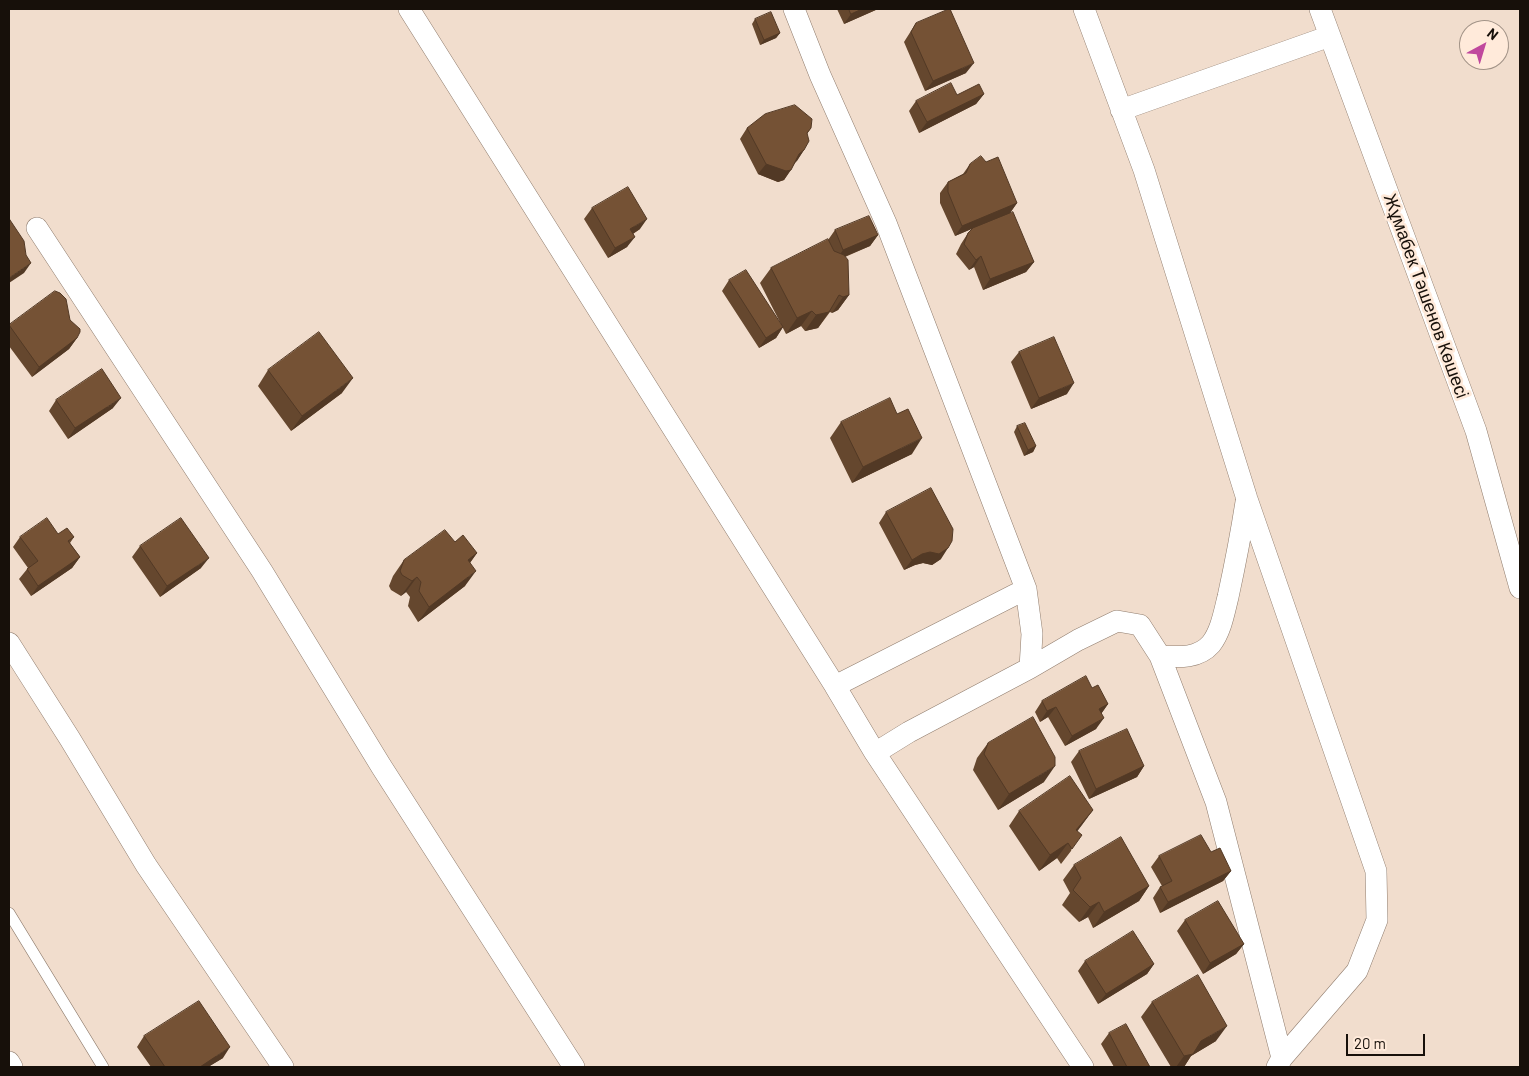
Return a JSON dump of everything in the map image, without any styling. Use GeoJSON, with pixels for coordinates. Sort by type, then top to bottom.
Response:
{"type":"FeatureCollection","features":[{"type":"Feature","properties":{"kind":"street"},"geometry":{"type":"LineString","coordinates":[[408,9],[835,686],[875,753],[1083,1067]]}},
{"type":"Feature","properties":{"kind":"street"},"geometry":{"type":"LineString","coordinates":[[794,9],[820,75],[886,223],[1026,589],[1032,634],[1030,668]]}},
{"type":"Feature","properties":{"kind":"street"},"geometry":{"type":"LineString","coordinates":[[1084,9],[1144,170],[1247,499],[1376,871],[1377,920],[1357,971],[1279,1063]]}},
{"type":"Feature","properties":{"kind":"street","name":"Жұмабек Тәшенов Көшесі"},"geometry":{"type":"LineString","coordinates":[[1320,9],[1476,431],[1520,588]]}},
{"type":"Feature","properties":{"kind":"street"},"geometry":{"type":"LineString","coordinates":[[1121,110],[1330,36]]}},
{"type":"Feature","properties":{"kind":"street"},"geometry":{"type":"LineString","coordinates":[[37,228],[262,570],[381,766],[574,1067]]}},
{"type":"Feature","properties":{"kind":"street"},"geometry":{"type":"LineString","coordinates":[[1160,656],[1181,658],[1192,656],[1210,645],[1220,628],[1235,567],[1247,499]]}},
{"type":"Feature","properties":{"kind":"street"},"geometry":{"type":"LineString","coordinates":[[835,686],[1026,589]]}},
{"type":"Feature","properties":{"kind":"street"},"geometry":{"type":"LineString","coordinates":[[875,753],[909,732],[1116,621],[1140,625],[1160,656],[1216,802],[1279,1063]]}},
{"type":"Feature","properties":{"kind":"street"},"geometry":{"type":"LineString","coordinates":[[9,643],[70,739],[146,866],[283,1067]]}},
{"type":"Feature","properties":{"kind":"street"},"geometry":{"type":"LineString","coordinates":[[9,1062],[12,1067]]}},
{"type":"Feature","properties":{"kind":"lane"},"geometry":{"type":"LineString","coordinates":[[9,913],[103,1067]]}},
{"type":"Feature","properties":{"kind":"building"},"geometry":{"type":"Polygon","coordinates":[[[849,9],[862,9],[851,14],[849,9]]]}},
{"type":"Feature","properties":{"kind":"building"},"geometry":{"type":"Polygon","coordinates":[[[949,9],[974,63],[933,81],[911,32],[916,23],[949,9]]]}},
{"type":"Feature","properties":{"kind":"building"},"geometry":{"type":"Polygon","coordinates":[[[771,12],[780,33],[764,40],[755,19],[771,12]]]}},
{"type":"Feature","properties":{"kind":"building"},"geometry":{"type":"Polygon","coordinates":[[[951,83],[957,95],[979,84],[984,94],[927,122],[916,101],[951,83]]]}},
{"type":"Feature","properties":{"kind":"building"},"geometry":{"type":"Polygon","coordinates":[[[795,105],[812,119],[811,128],[807,133],[809,141],[804,150],[799,154],[791,170],[786,171],[766,164],[747,128],[765,114],[795,105]]]}},
{"type":"Feature","properties":{"kind":"building"},"geometry":{"type":"Polygon","coordinates":[[[981,156],[986,162],[998,157],[1017,203],[962,226],[948,192],[948,182],[966,173],[970,164],[981,156]]]}},
{"type":"Feature","properties":{"kind":"building"},"geometry":{"type":"Polygon","coordinates":[[[628,187],[647,219],[630,229],[635,237],[615,248],[592,208],[628,187]]]}},
{"type":"Feature","properties":{"kind":"building"},"geometry":{"type":"Polygon","coordinates":[[[1013,212],[1034,262],[990,279],[981,256],[976,260],[964,244],[968,233],[973,228],[1013,212]]]}},
{"type":"Feature","properties":{"kind":"building"},"geometry":{"type":"Polygon","coordinates":[[[869,216],[878,235],[843,250],[835,230],[869,216]]]}},
{"type":"Feature","properties":{"kind":"building"},"geometry":{"type":"Polygon","coordinates":[[[9,221],[24,241],[26,255],[31,263],[9,278],[9,221]]]}},
{"type":"Feature","properties":{"kind":"building"},"geometry":{"type":"Polygon","coordinates":[[[828,239],[834,251],[844,255],[848,260],[849,295],[843,297],[839,295],[829,312],[816,315],[812,311],[797,318],[771,268],[828,239]]]}},
{"type":"Feature","properties":{"kind":"building"},"geometry":{"type":"Polygon","coordinates":[[[746,270],[783,327],[766,338],[729,280],[746,270]]]}},
{"type":"Feature","properties":{"kind":"building"},"geometry":{"type":"Polygon","coordinates":[[[55,291],[66,299],[70,320],[80,329],[80,332],[77,338],[39,367],[9,325],[55,291]]]}},
{"type":"Feature","properties":{"kind":"building"},"geometry":{"type":"Polygon","coordinates":[[[319,332],[353,378],[302,416],[268,370],[319,332]]]}},
{"type":"Feature","properties":{"kind":"building"},"geometry":{"type":"Polygon","coordinates":[[[1054,337],[1074,383],[1039,398],[1019,352],[1054,337]]]}},
{"type":"Feature","properties":{"kind":"building"},"geometry":{"type":"Polygon","coordinates":[[[102,369],[121,398],[75,428],[56,400],[102,369]]]}},
{"type":"Feature","properties":{"kind":"building"},"geometry":{"type":"Polygon","coordinates":[[[890,398],[897,414],[908,409],[922,438],[863,467],[841,422],[890,398]]]}},
{"type":"Feature","properties":{"kind":"building"},"geometry":{"type":"Polygon","coordinates":[[[1025,423],[1036,446],[1028,450],[1017,426],[1025,423]]]}},
{"type":"Feature","properties":{"kind":"building"},"geometry":{"type":"Polygon","coordinates":[[[931,488],[953,529],[952,541],[948,548],[939,554],[930,552],[912,560],[886,512],[931,488]]]}},
{"type":"Feature","properties":{"kind":"building"},"geometry":{"type":"Polygon","coordinates":[[[47,518],[58,534],[67,528],[74,537],[68,541],[80,557],[38,586],[27,569],[38,561],[20,537],[47,518]]]}},
{"type":"Feature","properties":{"kind":"building"},"geometry":{"type":"Polygon","coordinates":[[[181,518],[209,558],[167,586],[140,546],[181,518]]]}},
{"type":"Feature","properties":{"kind":"building"},"geometry":{"type":"Polygon","coordinates":[[[445,530],[455,542],[463,535],[477,553],[468,560],[476,571],[429,607],[419,591],[421,582],[417,577],[412,581],[402,575],[400,571],[404,560],[445,530]]]}},
{"type":"Feature","properties":{"kind":"building"},"geometry":{"type":"Polygon","coordinates":[[[1086,676],[1092,688],[1098,685],[1108,704],[1099,709],[1104,718],[1072,736],[1056,707],[1047,711],[1042,701],[1086,676]]]}},
{"type":"Feature","properties":{"kind":"building"},"geometry":{"type":"Polygon","coordinates":[[[1033,717],[1055,757],[1055,766],[1009,794],[984,754],[988,743],[1033,717]]]}},
{"type":"Feature","properties":{"kind":"building"},"geometry":{"type":"Polygon","coordinates":[[[1127,729],[1144,766],[1096,789],[1079,751],[1127,729]]]}},
{"type":"Feature","properties":{"kind":"building"},"geometry":{"type":"Polygon","coordinates":[[[1070,776],[1093,810],[1076,830],[1082,835],[1072,849],[1068,843],[1050,855],[1019,811],[1070,776]]]}},
{"type":"Feature","properties":{"kind":"building"},"geometry":{"type":"Polygon","coordinates":[[[1201,835],[1211,852],[1220,848],[1231,871],[1168,902],[1160,887],[1172,881],[1159,856],[1201,835]]]}},
{"type":"Feature","properties":{"kind":"building"},"geometry":{"type":"Polygon","coordinates":[[[1121,837],[1149,886],[1104,912],[1099,902],[1090,907],[1073,890],[1081,878],[1074,865],[1121,837]]]}},
{"type":"Feature","properties":{"kind":"building"},"geometry":{"type":"Polygon","coordinates":[[[1218,901],[1244,944],[1210,963],[1185,920],[1218,901]]]}},
{"type":"Feature","properties":{"kind":"building"},"geometry":{"type":"Polygon","coordinates":[[[1133,931],[1154,964],[1106,994],[1085,961],[1133,931]]]}},
{"type":"Feature","properties":{"kind":"building"},"geometry":{"type":"Polygon","coordinates":[[[1198,975],[1227,1026],[1201,1041],[1193,1054],[1184,1056],[1152,1002],[1198,975]]]}},
{"type":"Feature","properties":{"kind":"building"},"geometry":{"type":"Polygon","coordinates":[[[199,1001],[230,1047],[200,1067],[165,1067],[144,1036],[199,1001]]]}},
{"type":"Feature","properties":{"kind":"building"},"geometry":{"type":"Polygon","coordinates":[[[1126,1024],[1150,1067],[1127,1067],[1109,1033],[1126,1024]]]}}]}
